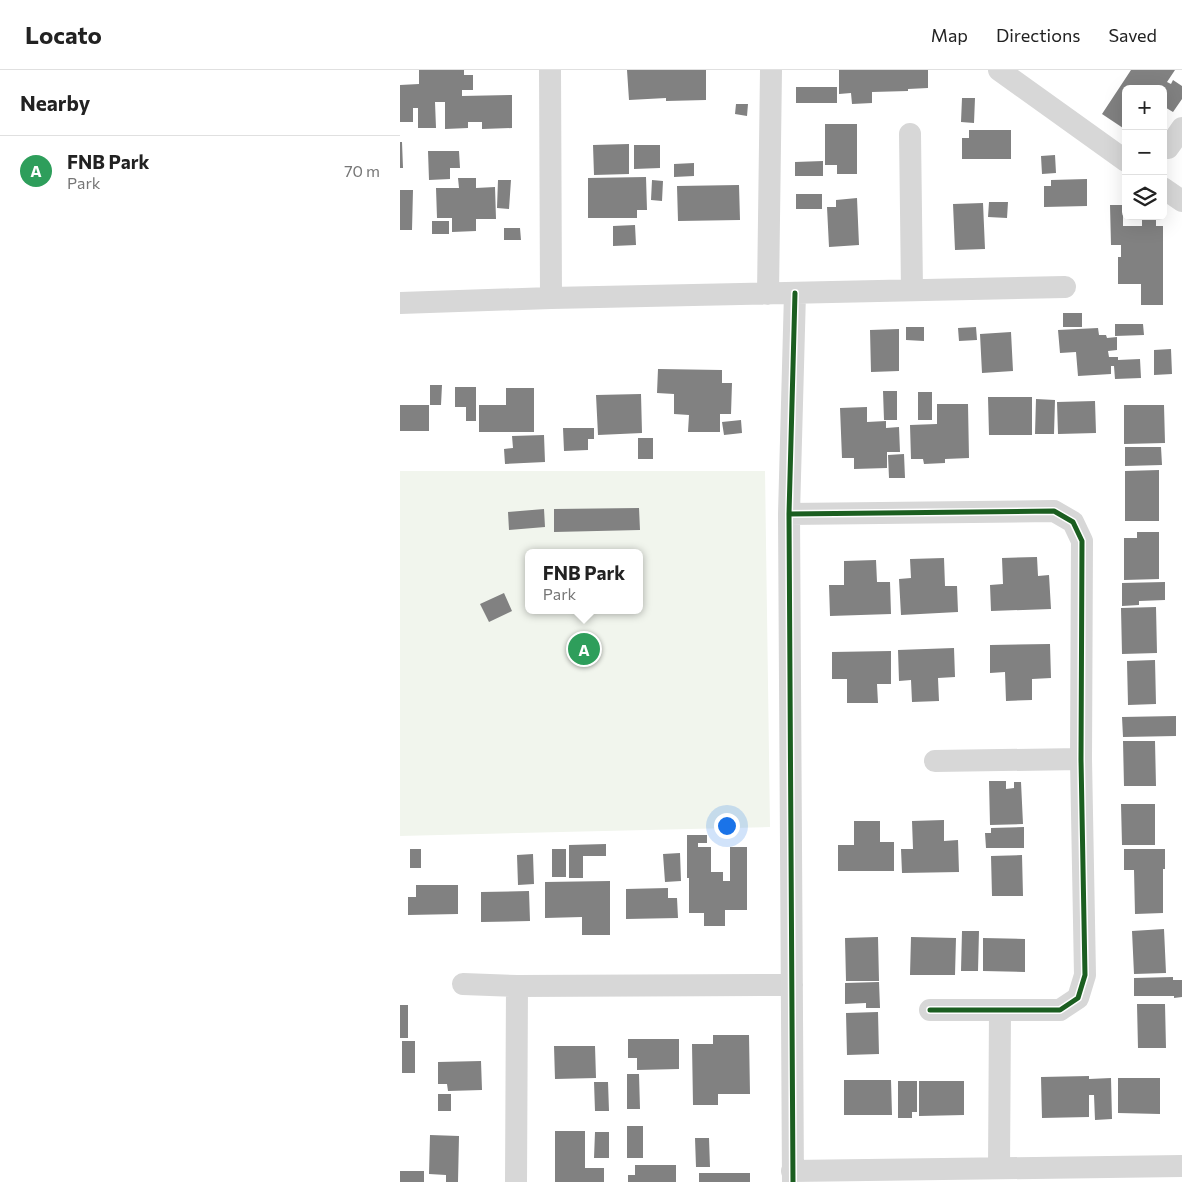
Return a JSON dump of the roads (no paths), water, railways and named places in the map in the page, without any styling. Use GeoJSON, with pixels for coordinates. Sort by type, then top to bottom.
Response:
{"type":"FeatureCollection","features":[{"type":"Feature","properties":{"kind":"street"},"geometry":{"type":"LineString","coordinates":[[550,70],[551,298]]}},
{"type":"Feature","properties":{"kind":"street"},"geometry":{"type":"LineString","coordinates":[[768,294],[771,70]]}},
{"type":"Feature","properties":{"kind":"street"},"geometry":{"type":"LineString","coordinates":[[999,70],[1122,158]]}},
{"type":"Feature","properties":{"kind":"street"},"geometry":{"type":"LineString","coordinates":[[1168,148],[1182,128]]}},
{"type":"Feature","properties":{"kind":"street"},"geometry":{"type":"LineString","coordinates":[[910,134],[912,290]]}},
{"type":"Feature","properties":{"kind":"street"},"geometry":{"type":"LineString","coordinates":[[1167,191],[1182,201]]}},
{"type":"Feature","properties":{"kind":"street"},"geometry":{"type":"LineString","coordinates":[[400,303],[1065,287]]}},
{"type":"Feature","properties":{"kind":"street"},"geometry":{"type":"LineString","coordinates":[[796,293],[789,514],[792,1176],[999,1168],[1182,1166]]}},
{"type":"Feature","properties":{"kind":"street"},"geometry":{"type":"LineString","coordinates":[[789,514],[1054,511],[1073,522],[1082,541],[1081,759],[1085,975],[1078,998],[1060,1010],[930,1010]]}},
{"type":"Feature","properties":{"kind":"street"},"geometry":{"type":"LineString","coordinates":[[935,761],[1081,759]]}},
{"type":"Feature","properties":{"kind":"street"},"geometry":{"type":"LineString","coordinates":[[463,984],[517,986],[792,985]]}},
{"type":"Feature","properties":{"kind":"street"},"geometry":{"type":"LineString","coordinates":[[516,1182],[517,986]]}},
{"type":"Feature","properties":{"kind":"street"},"geometry":{"type":"LineString","coordinates":[[999,1168],[1000,1010]]}},
{"type":"Feature","properties":{"kind":"place","name":"FNB Park"},"geometry":{"type":"Point","coordinates":[584,649]}}]}
